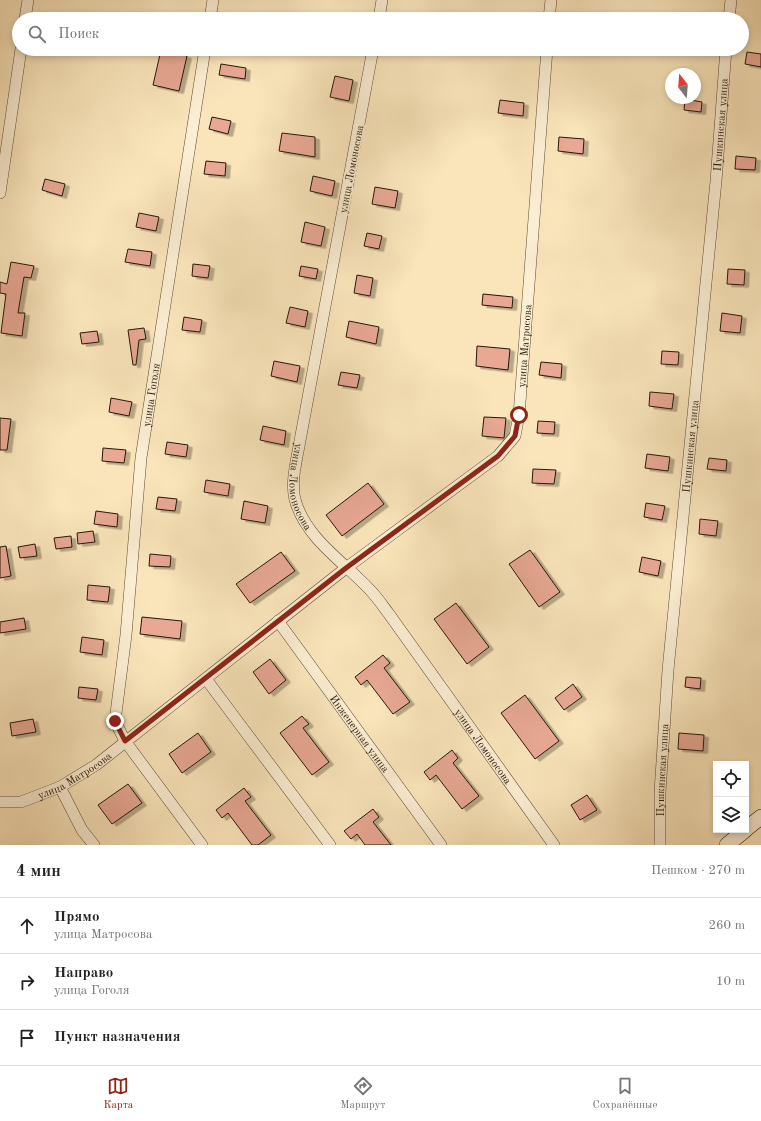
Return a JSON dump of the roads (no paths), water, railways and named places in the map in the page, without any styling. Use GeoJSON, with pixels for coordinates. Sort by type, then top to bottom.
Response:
{"type":"FeatureCollection","features":[{"type":"Feature","properties":{"kind":"street"},"geometry":{"type":"LineString","coordinates":[[26,12],[28,0]]}},
{"type":"Feature","properties":{"kind":"street"},"geometry":{"type":"LineString","coordinates":[[211,12],[213,0]]}},
{"type":"Feature","properties":{"kind":"street"},"geometry":{"type":"LineString","coordinates":[[380,12],[382,0]]}},
{"type":"Feature","properties":{"kind":"street"},"geometry":{"type":"LineString","coordinates":[[550,12],[551,0]]}},
{"type":"Feature","properties":{"kind":"street"},"geometry":{"type":"LineString","coordinates":[[730,12],[731,0]]}},
{"type":"Feature","properties":{"kind":"street"},"geometry":{"type":"LineString","coordinates":[[0,193],[20,56]]}},
{"type":"Feature","properties":{"kind":"street","name":"улица Гоголя"},"geometry":{"type":"LineString","coordinates":[[202,845],[125,741],[115,721],[126,635],[141,458],[204,56]]}},
{"type":"Feature","properties":{"kind":"street","name":"улица Ломоносова"},"geometry":{"type":"LineString","coordinates":[[372,56],[294,478],[296,502],[307,526],[346,568],[370,590],[389,614],[554,845]]}},
{"type":"Feature","properties":{"kind":"street","name":"улица Матросова"},"geometry":{"type":"LineString","coordinates":[[0,802],[20,802],[60,787],[96,765],[346,568],[498,456],[515,436],[519,415],[546,56]]}},
{"type":"Feature","properties":{"kind":"street","name":"Пушкинская улица"},"geometry":{"type":"LineString","coordinates":[[660,845],[660,792],[668,670],[716,181],[725,56]]}},
{"type":"Feature","properties":{"kind":"street","name":"Инженерная улица"},"geometry":{"type":"LineString","coordinates":[[278,621],[441,845]]}},
{"type":"Feature","properties":{"kind":"street"},"geometry":{"type":"LineString","coordinates":[[206,679],[330,845]]}},
{"type":"Feature","properties":{"kind":"street"},"geometry":{"type":"LineString","coordinates":[[60,787],[82,830],[94,845]]}},
{"type":"Feature","properties":{"kind":"street"},"geometry":{"type":"LineString","coordinates":[[749,827],[761,817]]}},
{"type":"Feature","properties":{"kind":"street"},"geometry":{"type":"LineString","coordinates":[[727,845],[741,833]]}}]}
